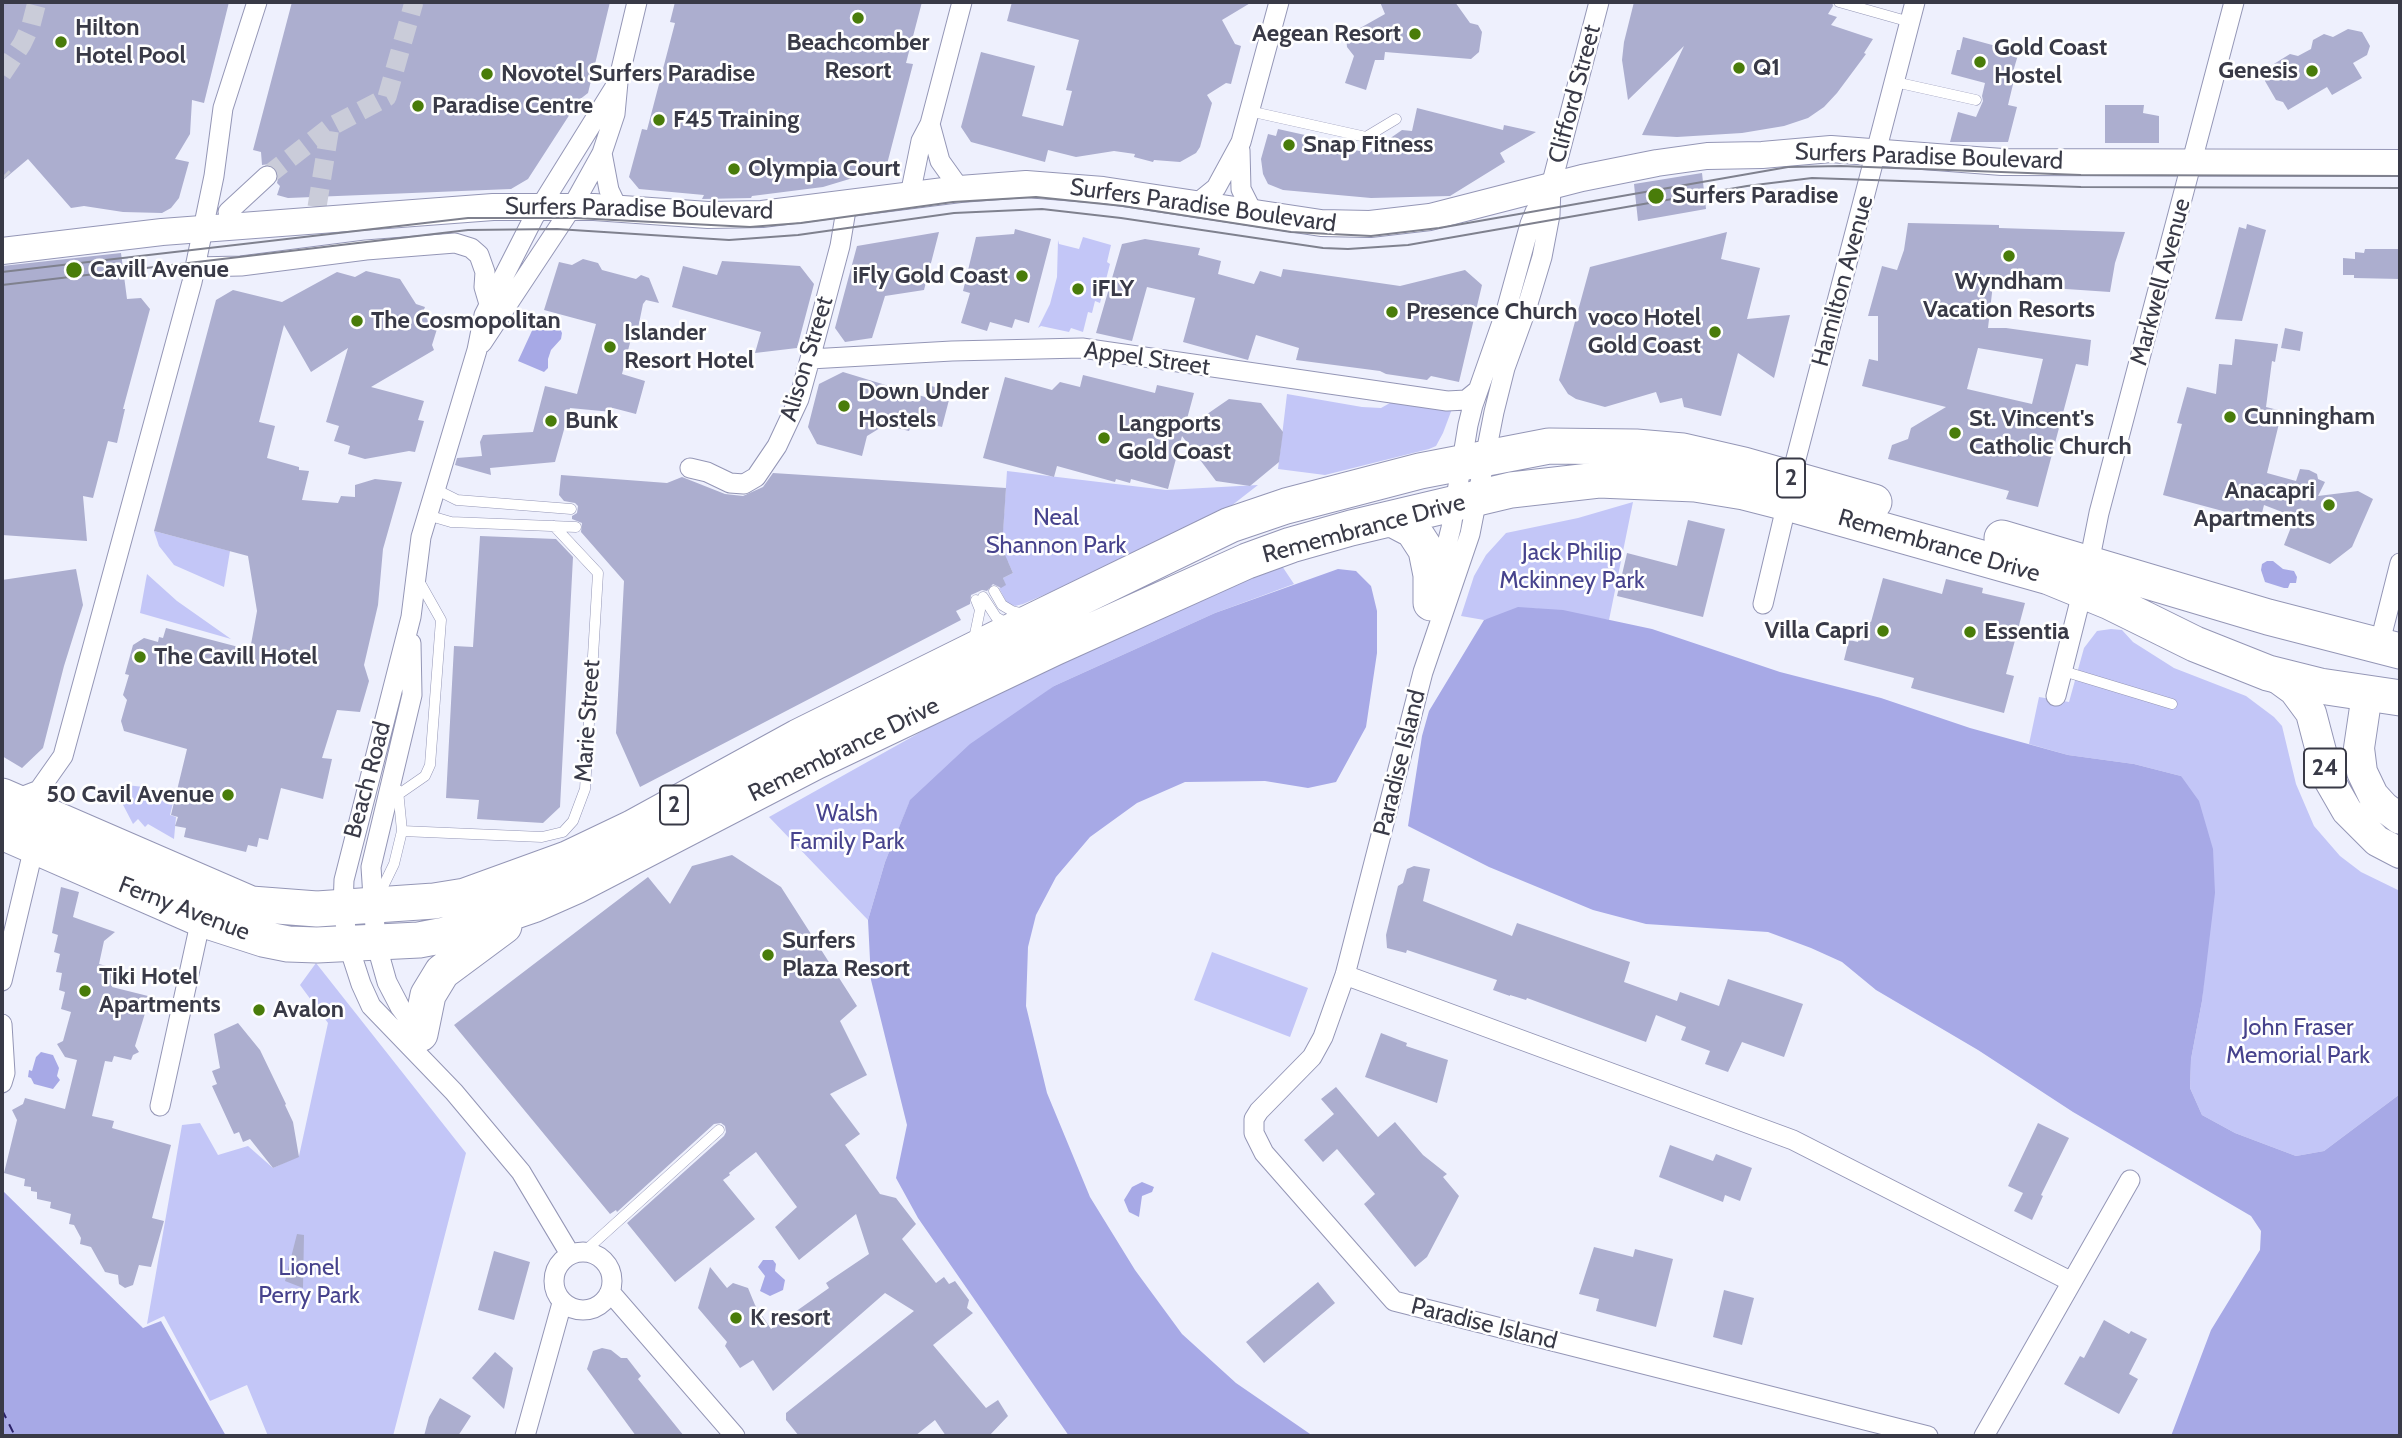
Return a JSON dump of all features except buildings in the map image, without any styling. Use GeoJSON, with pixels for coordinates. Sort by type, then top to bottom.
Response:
{"type":"FeatureCollection","features":[{"type":"Feature","properties":{"kind":"highway","name":"Remembrance Drive"},"geometry":{"type":"LineString","coordinates":[[358,907],[465,896],[541,870],[632,828],[798,737],[960,657],[1031,626],[1230,525],[1286,506],[1420,471],[1549,446],[1636,447],[1704,455],[1789,490],[2013,566],[2086,576],[2335,635],[2387,682]]}},
{"type":"Feature","properties":{"kind":"highway","name":"Remembrance Drive"},"geometry":{"type":"LineString","coordinates":[[362,943],[445,936],[576,887],[815,762],[1119,614],[1291,545],[1521,489],[1599,480],[1641,480],[1789,490]]}},
{"type":"Feature","properties":{"kind":"highway"},"geometry":{"type":"LineString","coordinates":[[1392,519],[1413,530],[1426,550],[1431,575],[1431,603]]}},
{"type":"Feature","properties":{"kind":"highway","name":"Remembrance Drive"},"geometry":{"type":"LineString","coordinates":[[2086,576],[2194,644],[2268,673],[2320,686],[2387,682]]}},
{"type":"Feature","properties":{"kind":"highway","name":"Ferny Avenue"},"geometry":{"type":"LineString","coordinates":[[5,810],[34,847],[201,919],[288,944],[362,943]]}},
{"type":"Feature","properties":{"kind":"highway","name":"Ferny Avenue"},"geometry":{"type":"LineString","coordinates":[[5,810],[251,904],[297,909],[358,907]]}},
{"type":"Feature","properties":{"kind":"highway"},"geometry":{"type":"LineString","coordinates":[[420,1034],[428,995],[442,972],[533,905]]}},
{"type":"Feature","properties":{"kind":"main road","name":"24"},"geometry":{"type":"LineString","coordinates":[[2268,673],[2294,690],[2311,713],[2328,778],[2347,811],[2377,841],[2400,853]]}},
{"type":"Feature","properties":{"kind":"main road","name":"24"},"geometry":{"type":"LineString","coordinates":[[2387,682],[2359,748],[2362,772],[2373,795],[2400,819]]}},
{"type":"Feature","properties":{"kind":"street"},"geometry":{"type":"LineString","coordinates":[[5,810],[39,790],[63,756],[195,267],[214,176],[223,108],[257,2]]}},
{"type":"Feature","properties":{"kind":"street"},"geometry":{"type":"LineString","coordinates":[[618,82],[637,2]]}},
{"type":"Feature","properties":{"kind":"street"},"geometry":{"type":"LineString","coordinates":[[910,195],[921,141],[930,124],[962,2]]}},
{"type":"Feature","properties":{"kind":"street"},"geometry":{"type":"LineString","coordinates":[[1195,205],[1216,188],[1241,142],[1279,2]]}},
{"type":"Feature","properties":{"kind":"street","name":"Clifford Street"},"geometry":{"type":"LineString","coordinates":[[1474,461],[1494,412],[1505,368],[1527,310],[1542,257],[1549,221],[1551,186],[1599,2]]}},
{"type":"Feature","properties":{"kind":"street","name":"Hamilton Avenue"},"geometry":{"type":"LineString","coordinates":[[1763,604],[1789,490],[1915,2]]}},
{"type":"Feature","properties":{"kind":"street","name":"Markwell Avenue"},"geometry":{"type":"LineString","coordinates":[[2056,696],[2099,513],[2234,2]]}},
{"type":"Feature","properties":{"kind":"street","name":"Beach Road"},"geometry":{"type":"LineString","coordinates":[[477,350],[572,207],[602,153],[615,114],[618,82]]}},
{"type":"Feature","properties":{"kind":"street","name":"Beach Road"},"geometry":{"type":"LineString","coordinates":[[362,943],[358,907],[371,867],[412,695],[411,617],[427,515],[477,350],[484,315],[541,206],[618,82]]}},
{"type":"Feature","properties":{"kind":"street"},"geometry":{"type":"LineString","coordinates":[[930,124],[940,161],[960,189]]}},
{"type":"Feature","properties":{"kind":"street"},"geometry":{"type":"LineString","coordinates":[[1241,142],[1241,189],[1253,213]]}},
{"type":"Feature","properties":{"kind":"street","name":"Surfers Paradise Boulevard"},"geometry":{"type":"LineString","coordinates":[[2,251],[202,229],[355,216],[541,206],[708,215],[762,214],[960,189],[1026,184],[1333,224],[1396,222],[1605,173],[1696,157],[1831,149],[2002,162],[2400,163]]}},
{"type":"Feature","properties":{"kind":"street"},"geometry":{"type":"LineString","coordinates":[[602,153],[609,190],[618,209]]}},
{"type":"Feature","properties":{"kind":"street"},"geometry":{"type":"LineString","coordinates":[[228,212],[267,176]]}},
{"type":"Feature","properties":{"kind":"street","name":"Clifford Street"},"geometry":{"type":"LineString","coordinates":[[1474,461],[1468,425],[1477,391],[1506,311],[1530,224],[1551,186]]}},
{"type":"Feature","properties":{"kind":"street","name":"Alison Street"},"geometry":{"type":"LineString","coordinates":[[690,468],[737,485],[744,484],[755,477],[777,446],[799,400],[840,246],[847,204]]}},
{"type":"Feature","properties":{"kind":"street"},"geometry":{"type":"LineString","coordinates":[[195,267],[241,266],[366,250],[455,243],[471,248],[479,255],[485,272],[484,287],[489,304]]}},
{"type":"Feature","properties":{"kind":"street","name":"Appel Street"},"geometry":{"type":"LineString","coordinates":[[810,359],[952,351],[1082,348],[1447,401],[1466,400],[1477,391]]}},
{"type":"Feature","properties":{"kind":"street"},"geometry":{"type":"LineString","coordinates":[[1467,501],[1474,461]]}},
{"type":"Feature","properties":{"kind":"street","name":"Paradise Island"},"geometry":{"type":"LineString","coordinates":[[1423,672],[1424,634],[1431,603],[1467,501]]}},
{"type":"Feature","properties":{"kind":"street","name":"Paradise Island"},"geometry":{"type":"LineString","coordinates":[[1467,501],[1468,544],[1423,672],[1345,975],[1323,1037],[1312,1057],[1259,1111],[1254,1119],[1254,1133],[1264,1153],[1394,1301],[1928,1436]]}},
{"type":"Feature","properties":{"kind":"street"},"geometry":{"type":"LineString","coordinates":[[2387,682],[2400,563]]}},
{"type":"Feature","properties":{"kind":"street","name":"Beach Road"},"geometry":{"type":"LineString","coordinates":[[362,943],[358,907],[344,872],[411,617]]}},
{"type":"Feature","properties":{"kind":"street"},"geometry":{"type":"LineString","coordinates":[[2,981],[34,847]]}},
{"type":"Feature","properties":{"kind":"street"},"geometry":{"type":"LineString","coordinates":[[160,1106],[201,919]]}},
{"type":"Feature","properties":{"kind":"street"},"geometry":{"type":"LineString","coordinates":[[362,943],[454,1093]]}},
{"type":"Feature","properties":{"kind":"street"},"geometry":{"type":"LineString","coordinates":[[362,943],[361,984],[372,1006],[454,1093],[521,1171],[578,1253]]}},
{"type":"Feature","properties":{"kind":"street"},"geometry":{"type":"LineString","coordinates":[[1345,975],[1793,1140],[2070,1281]]}},
{"type":"Feature","properties":{"kind":"street"},"geometry":{"type":"LineString","coordinates":[[2,1024],[5,1073],[2,1083]]}},
{"type":"Feature","properties":{"kind":"street"},"geometry":{"type":"LineString","coordinates":[[1984,1436],[2130,1180]]}},
{"type":"Feature","properties":{"kind":"street"},"geometry":{"type":"LineString","coordinates":[[578,1253],[596,1255],[608,1267],[612,1284],[606,1300],[593,1309],[577,1311],[557,1297],[553,1281],[558,1265],[578,1253]]}},
{"type":"Feature","properties":{"kind":"street"},"geometry":{"type":"LineString","coordinates":[[610,1292],[735,1436]]}},
{"type":"Feature","properties":{"kind":"street"},"geometry":{"type":"LineString","coordinates":[[525,1436],[562,1303]]}},
{"type":"Feature","properties":{"kind":"lane"},"geometry":{"type":"LineString","coordinates":[[1839,2],[1910,22]]}},
{"type":"Feature","properties":{"kind":"lane"},"geometry":{"type":"LineString","coordinates":[[1895,82],[1976,100]]}},
{"type":"Feature","properties":{"kind":"lane"},"geometry":{"type":"LineString","coordinates":[[1249,111],[1366,136],[1396,119]]}},
{"type":"Feature","properties":{"kind":"lane"},"geometry":{"type":"LineString","coordinates":[[434,489],[457,500],[571,509]]}},
{"type":"Feature","properties":{"kind":"lane"},"geometry":{"type":"LineString","coordinates":[[554,526],[555,507]]}},
{"type":"Feature","properties":{"kind":"lane"},"geometry":{"type":"LineString","coordinates":[[427,515],[451,522],[576,527]]}},
{"type":"Feature","properties":{"kind":"lane","name":"Marie Street"},"geometry":{"type":"LineString","coordinates":[[541,870],[563,832],[573,821],[585,789],[598,573],[554,526]]}},
{"type":"Feature","properties":{"kind":"lane"},"geometry":{"type":"LineString","coordinates":[[399,794],[425,776],[430,765],[441,621],[416,575]]}},
{"type":"Feature","properties":{"kind":"lane"},"geometry":{"type":"LineString","coordinates":[[994,591],[1002,605],[1031,626]]}},
{"type":"Feature","properties":{"kind":"lane"},"geometry":{"type":"LineString","coordinates":[[960,657],[975,634],[980,599],[1005,623],[1031,626]]}},
{"type":"Feature","properties":{"kind":"lane"},"geometry":{"type":"LineString","coordinates":[[2063,671],[2172,704]]}},
{"type":"Feature","properties":{"kind":"lane"},"geometry":{"type":"LineString","coordinates":[[358,907],[394,864],[402,831],[395,768]]}},
{"type":"Feature","properties":{"kind":"lane"},"geometry":{"type":"LineString","coordinates":[[402,831],[542,837],[563,832]]}},
{"type":"Feature","properties":{"kind":"lane"},"geometry":{"type":"LineString","coordinates":[[578,1253],[719,1130]]}},
{"type":"Feature","properties":{"kind":"green space","name":"iFLY"},"geometry":{"type":"Polygon","coordinates":[[[1083,237],[1111,245],[1107,262],[1110,264],[1100,303],[1095,301],[1092,313],[1088,312],[1083,332],[1071,328],[1069,332],[1041,326],[1038,328],[1050,304],[1057,277],[1058,240],[1059,244],[1079,249],[1083,237]]]}},
{"type":"Feature","properties":{"kind":"green space"},"geometry":{"type":"Polygon","coordinates":[[[1287,394],[1362,407],[1381,408],[1395,402],[1452,409],[1436,446],[1325,475],[1278,469],[1287,394]]]}},
{"type":"Feature","properties":{"kind":"green space","name":"Neal Shannon Park"},"geometry":{"type":"Polygon","coordinates":[[[1007,471],[1166,490],[1258,485],[1208,524],[1015,606],[1007,603],[999,588],[1005,585],[1003,578],[1013,573],[1008,562],[997,568],[1001,559],[1007,471]]]}},
{"type":"Feature","properties":{"kind":"green space","name":"Jack Philip Mckinney Park"},"geometry":{"type":"Polygon","coordinates":[[[1633,502],[1609,620],[1532,608],[1484,620],[1461,616],[1474,576],[1486,555],[1506,533],[1578,518],[1633,502]]]}},
{"type":"Feature","properties":{"kind":"green space"},"geometry":{"type":"Polygon","coordinates":[[[154,531],[230,551],[224,587],[174,565],[159,546],[154,531]]]}},
{"type":"Feature","properties":{"kind":"green space","name":"Walsh Family Park"},"geometry":{"type":"Polygon","coordinates":[[[1280,563],[1294,584],[1215,613],[1054,686],[909,803],[885,862],[868,920],[769,817],[1019,677],[1280,563]]]}},
{"type":"Feature","properties":{"kind":"green space"},"geometry":{"type":"Polygon","coordinates":[[[147,574],[177,601],[231,639],[140,613],[147,574]]]}},
{"type":"Feature","properties":{"kind":"green space","name":"John Fraser Memorial Park"},"geometry":{"type":"Polygon","coordinates":[[[2122,630],[2133,642],[2174,668],[2246,696],[2274,717],[2282,726],[2296,784],[2314,826],[2340,856],[2361,872],[2400,891],[2400,1094],[2324,1151],[2296,1156],[2235,1133],[2202,1115],[2190,1088],[2191,1059],[2202,1001],[2206,955],[2181,776],[2134,764],[2068,755],[2029,744],[2039,697],[2069,702],[2084,648],[2097,631],[2122,630]]]}},
{"type":"Feature","properties":{"kind":"green space"},"geometry":{"type":"Polygon","coordinates":[[[126,785],[144,787],[142,800],[150,801],[157,790],[175,795],[170,815],[176,817],[174,839],[148,824],[145,827],[138,819],[133,824],[120,799],[126,785]]]}},
{"type":"Feature","properties":{"kind":"green space"},"geometry":{"type":"Polygon","coordinates":[[[1212,952],[1308,988],[1290,1037],[1194,1000],[1212,952]]]}},
{"type":"Feature","properties":{"kind":"green space","name":"Lionel Perry Park"},"geometry":{"type":"Polygon","coordinates":[[[316,963],[466,1153],[393,1436],[268,1436],[247,1385],[210,1401],[164,1316],[147,1324],[182,1125],[200,1123],[218,1155],[248,1146],[273,1168],[299,1156],[328,1023],[300,985],[316,963]]]}},
{"type":"Feature","properties":{"kind":"shaded area"},"geometry":{"type":"Polygon","coordinates":[[[536,322],[560,329],[562,333],[561,339],[551,350],[548,368],[544,372],[518,361],[536,322]]]}},
{"type":"Feature","properties":{"kind":"shaded area"},"geometry":{"type":"Polygon","coordinates":[[[2267,561],[2294,571],[2296,583],[2290,583],[2288,588],[2284,588],[2265,582],[2261,570],[2262,564],[2267,561]]]}},
{"type":"Feature","properties":{"kind":"shaded area"},"geometry":{"type":"Polygon","coordinates":[[[1338,569],[1356,571],[1371,586],[1377,611],[1377,653],[1366,727],[1336,782],[1308,788],[1265,781],[1185,782],[1137,803],[1090,837],[1056,877],[1036,915],[1028,947],[1026,1006],[1047,1093],[1090,1197],[1135,1270],[1182,1334],[1236,1383],[1313,1436],[1069,1436],[918,1218],[896,1178],[907,1125],[871,980],[868,920],[885,862],[910,800],[970,744],[1054,686],[1215,613],[1338,569]]]}},
{"type":"Feature","properties":{"kind":"shaded area"},"geometry":{"type":"Polygon","coordinates":[[[1518,607],[1563,610],[1652,629],[1780,672],[1881,698],[1970,728],[2068,755],[2134,764],[2181,776],[2199,801],[2213,849],[2215,893],[2202,1001],[2191,1059],[2190,1088],[2202,1115],[2235,1133],[2296,1156],[2324,1151],[2400,1094],[2400,1436],[2171,1436],[2211,1330],[2260,1250],[2261,1231],[2251,1216],[2073,1112],[1978,1050],[1876,990],[1842,962],[1768,932],[1646,924],[1593,910],[1489,867],[1408,826],[1422,736],[1429,711],[1484,620],[1518,607]]]}},
{"type":"Feature","properties":{"kind":"shaded area"},"geometry":{"type":"Polygon","coordinates":[[[41,1052],[53,1055],[59,1068],[57,1076],[60,1080],[53,1089],[34,1084],[28,1077],[29,1070],[32,1071],[36,1057],[41,1052]]]}},
{"type":"Feature","properties":{"kind":"shaded area"},"geometry":{"type":"Polygon","coordinates":[[[1142,1182],[1154,1187],[1152,1192],[1142,1196],[1139,1217],[1129,1212],[1124,1200],[1132,1187],[1142,1182]]]}},
{"type":"Feature","properties":{"kind":"shaded area"},"geometry":{"type":"Polygon","coordinates":[[[2,1190],[143,1328],[161,1321],[226,1436],[2,1436],[2,1190]]]}},
{"type":"Feature","properties":{"kind":"shaded area"},"geometry":{"type":"Polygon","coordinates":[[[763,1260],[773,1260],[776,1264],[775,1271],[785,1280],[783,1290],[770,1296],[760,1291],[765,1276],[758,1267],[763,1260]]]}},
{"type":"Feature","properties":{"kind":"ferry route"},"geometry":{"type":"LineString","coordinates":[[2,1410],[15,1436]]}},
{"type":"Feature","properties":{"kind":"tunnel"},"geometry":{"type":"LineString","coordinates":[[2,74],[22,44],[37,2]]}},
{"type":"Feature","properties":{"kind":"tunnel"},"geometry":{"type":"LineString","coordinates":[[317,207],[330,127],[387,97],[414,2]]}},
{"type":"Feature","properties":{"kind":"tunnel"},"geometry":{"type":"LineString","coordinates":[[267,176],[330,127]]}},
{"type":"Feature","properties":{"kind":"tram line"},"geometry":{"type":"LineString","coordinates":[[2,272],[468,218],[575,218],[750,227],[801,223],[953,202],[1036,197],[1123,206],[1291,232],[1371,236],[1439,228],[1788,167],[1841,166],[2081,175],[2400,176]]}},
{"type":"Feature","properties":{"kind":"tram line"},"geometry":{"type":"LineString","coordinates":[[2,285],[468,230],[557,229],[729,240],[798,235],[954,213],[1042,209],[1323,248],[1348,249],[1408,245],[1747,186],[1812,178],[2081,187],[2400,188]]}},
{"type":"Feature","properties":{"kind":"place","name":"Beachcomber Resort"},"geometry":{"type":"Point","coordinates":[858,18]}},
{"type":"Feature","properties":{"kind":"place","name":"Aegean Resort"},"geometry":{"type":"Point","coordinates":[1415,34]}},
{"type":"Feature","properties":{"kind":"place","name":"Hilton Hotel Pool"},"geometry":{"type":"Point","coordinates":[61,42]}},
{"type":"Feature","properties":{"kind":"place","name":"Gold Coast Hostel"},"geometry":{"type":"Point","coordinates":[1980,62]}},
{"type":"Feature","properties":{"kind":"place","name":"Q1"},"geometry":{"type":"Point","coordinates":[1739,68]}},
{"type":"Feature","properties":{"kind":"place","name":"Genesis"},"geometry":{"type":"Point","coordinates":[2312,71]}},
{"type":"Feature","properties":{"kind":"place","name":"Novotel Surfers Paradise"},"geometry":{"type":"Point","coordinates":[487,74]}},
{"type":"Feature","properties":{"kind":"place","name":"Paradise Centre"},"geometry":{"type":"Point","coordinates":[418,106]}},
{"type":"Feature","properties":{"kind":"place","name":"F45 Training"},"geometry":{"type":"Point","coordinates":[659,120]}},
{"type":"Feature","properties":{"kind":"place","name":"Snap Fitness"},"geometry":{"type":"Point","coordinates":[1289,145]}},
{"type":"Feature","properties":{"kind":"place","name":"Olympia Court"},"geometry":{"type":"Point","coordinates":[734,169]}},
{"type":"Feature","properties":{"kind":"place","name":"Surfers Paradise"},"geometry":{"type":"Point","coordinates":[1656,196]}},
{"type":"Feature","properties":{"kind":"place","name":"Wyndham Vacation Resorts"},"geometry":{"type":"Point","coordinates":[2009,256]}},
{"type":"Feature","properties":{"kind":"place","name":"Cavill Avenue"},"geometry":{"type":"Point","coordinates":[74,270]}},
{"type":"Feature","properties":{"kind":"place","name":"iFly Gold Coast"},"geometry":{"type":"Point","coordinates":[1022,276]}},
{"type":"Feature","properties":{"kind":"place","name":"iFLY"},"geometry":{"type":"Point","coordinates":[1078,289]}},
{"type":"Feature","properties":{"kind":"place","name":"Presence Church"},"geometry":{"type":"Point","coordinates":[1392,312]}},
{"type":"Feature","properties":{"kind":"place","name":"The Cosmopolitan"},"geometry":{"type":"Point","coordinates":[357,321]}},
{"type":"Feature","properties":{"kind":"place","name":"voco Hotel Gold Coast"},"geometry":{"type":"Point","coordinates":[1715,332]}},
{"type":"Feature","properties":{"kind":"place","name":"Islander Resort Hotel"},"geometry":{"type":"Point","coordinates":[610,347]}},
{"type":"Feature","properties":{"kind":"place","name":"Down Under Hostels"},"geometry":{"type":"Point","coordinates":[844,406]}},
{"type":"Feature","properties":{"kind":"place","name":"Cunningham"},"geometry":{"type":"Point","coordinates":[2230,417]}},
{"type":"Feature","properties":{"kind":"place","name":"Bunk"},"geometry":{"type":"Point","coordinates":[551,421]}},
{"type":"Feature","properties":{"kind":"place","name":"St. Vincent's Catholic Church"},"geometry":{"type":"Point","coordinates":[1955,433]}},
{"type":"Feature","properties":{"kind":"place","name":"Langports Gold Coast"},"geometry":{"type":"Point","coordinates":[1104,438]}},
{"type":"Feature","properties":{"kind":"place","name":"Anacapri Apartments"},"geometry":{"type":"Point","coordinates":[2329,505]}},
{"type":"Feature","properties":{"kind":"place","name":"Villa Capri"},"geometry":{"type":"Point","coordinates":[1883,631]}},
{"type":"Feature","properties":{"kind":"place","name":"Essentia"},"geometry":{"type":"Point","coordinates":[1970,632]}},
{"type":"Feature","properties":{"kind":"place","name":"The Cavill Hotel"},"geometry":{"type":"Point","coordinates":[140,657]}},
{"type":"Feature","properties":{"kind":"place","name":"50 Cavil Avenue"},"geometry":{"type":"Point","coordinates":[228,795]}},
{"type":"Feature","properties":{"kind":"place","name":"Surfers Plaza Resort"},"geometry":{"type":"Point","coordinates":[768,955]}},
{"type":"Feature","properties":{"kind":"place","name":"Tiki Hotel Apartments"},"geometry":{"type":"Point","coordinates":[85,991]}},
{"type":"Feature","properties":{"kind":"place","name":"Avalon"},"geometry":{"type":"Point","coordinates":[259,1010]}},
{"type":"Feature","properties":{"kind":"place","name":"K resort"},"geometry":{"type":"Point","coordinates":[736,1318]}}]}
